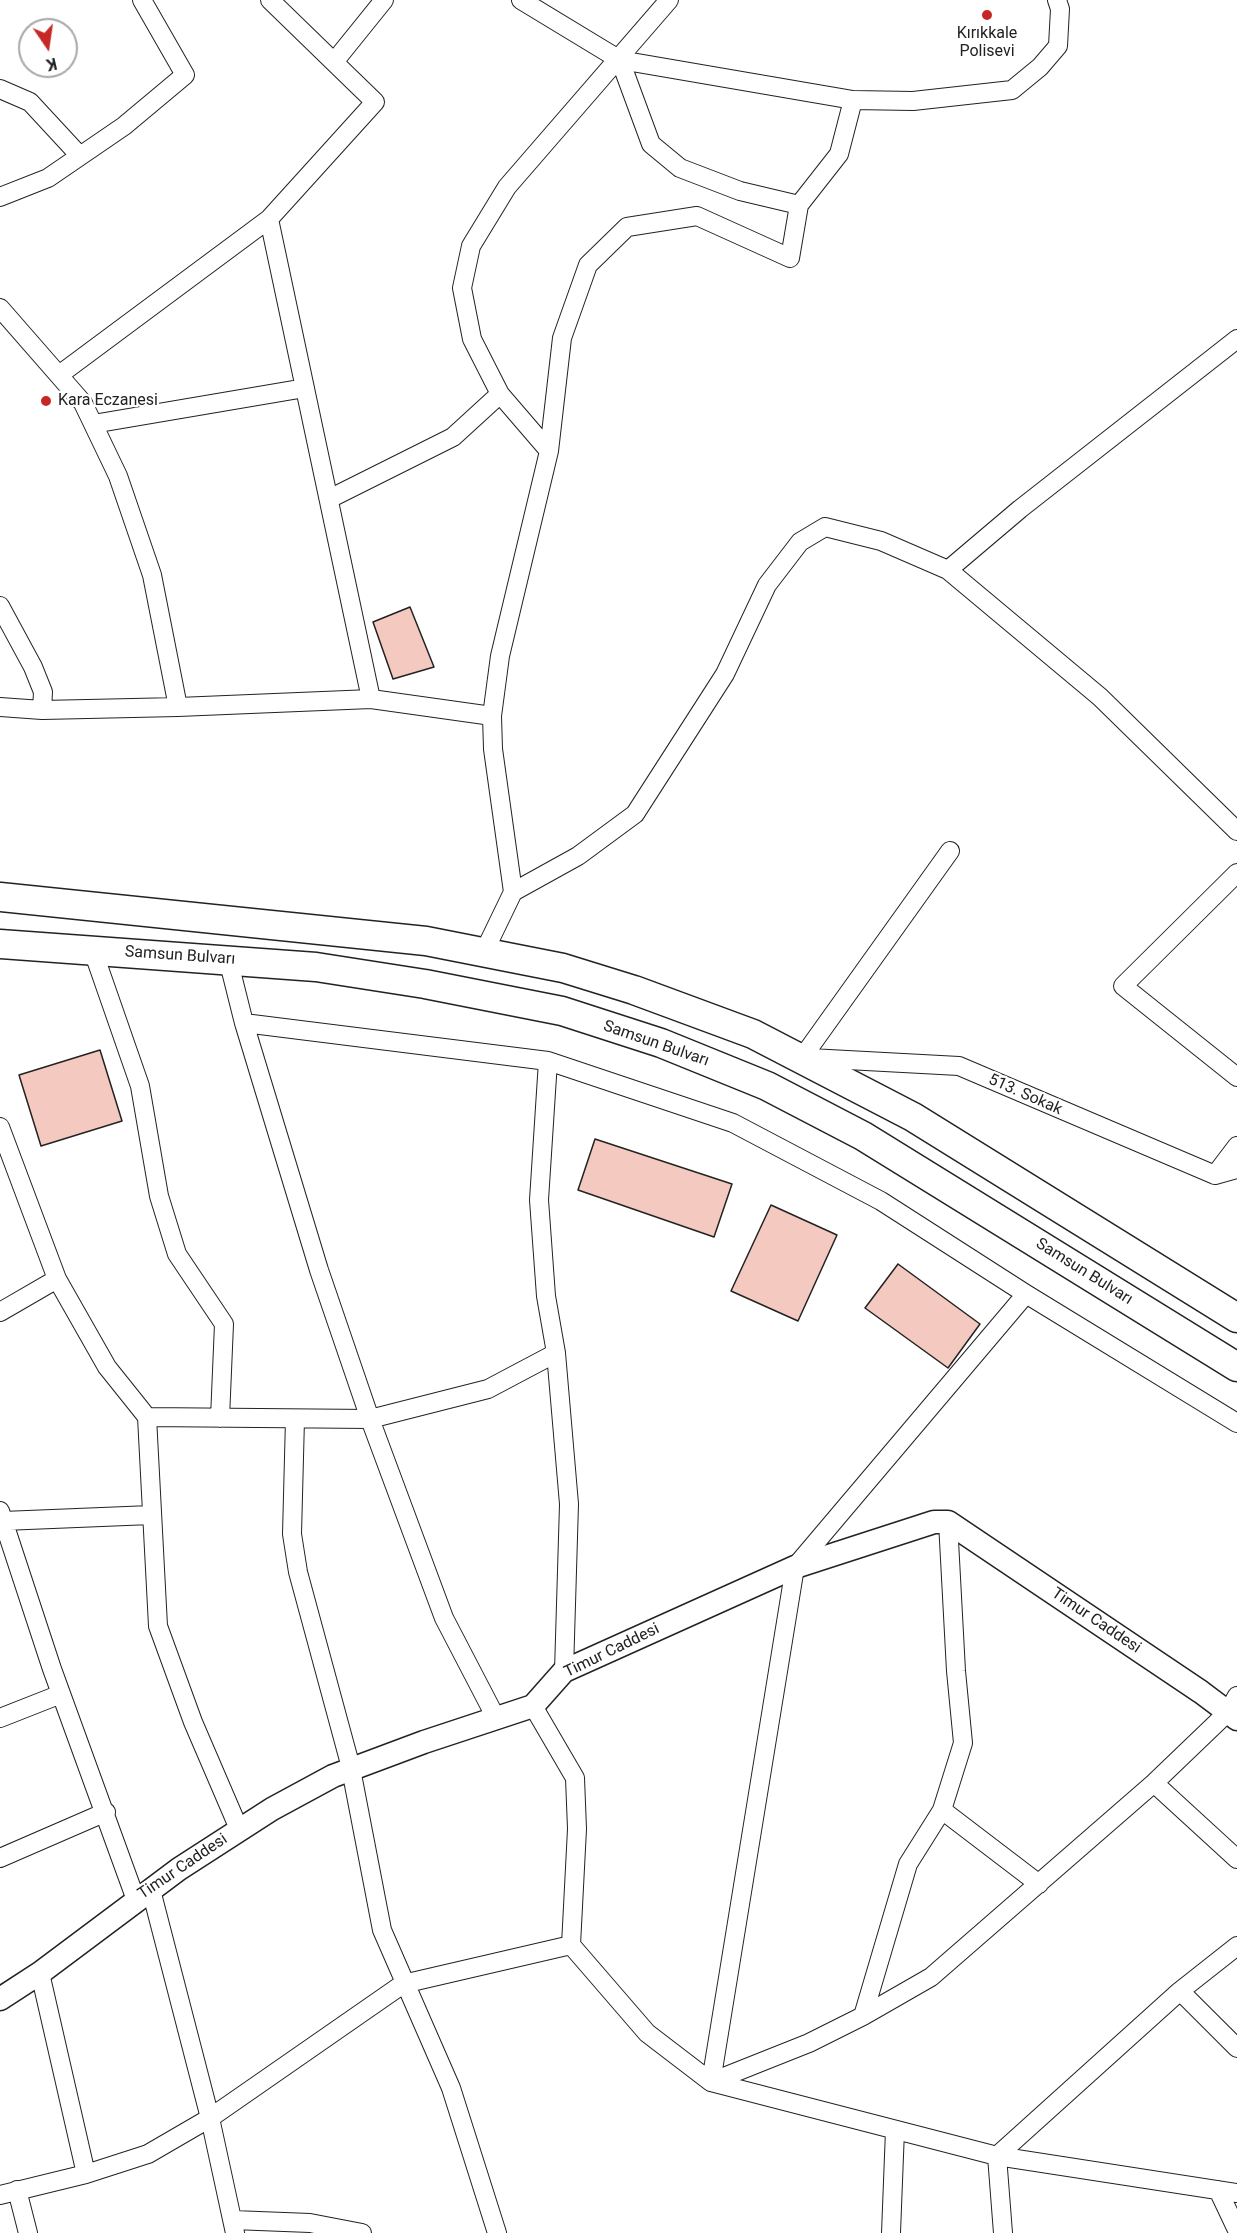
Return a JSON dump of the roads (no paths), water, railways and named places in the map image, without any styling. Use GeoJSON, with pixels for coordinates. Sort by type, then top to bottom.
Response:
{"type":"FeatureCollection","features":[{"type":"Feature","properties":{"kind":"main road"},"geometry":{"type":"LineString","coordinates":[[0,897],[338,930],[485,950],[563,968],[634,990],[753,1034],[913,1117],[1237,1318]]}},
{"type":"Feature","properties":{"kind":"main road","name":"Samsun Bulvarı"},"geometry":{"type":"LineString","coordinates":[[0,945],[228,959],[316,967],[562,1011],[710,1062],[767,1086],[863,1136],[1237,1367]]}},
{"type":"Feature","properties":{"kind":"street"},"geometry":{"type":"LineString","coordinates":[[0,197],[48,178],[124,126],[185,75],[142,0]]}},
{"type":"Feature","properties":{"kind":"street"},"geometry":{"type":"LineString","coordinates":[[59,375],[269,219],[375,102],[270,0]]}},
{"type":"Feature","properties":{"kind":"street"},"geometry":{"type":"LineString","coordinates":[[334,62],[384,0]]}},
{"type":"Feature","properties":{"kind":"street"},"geometry":{"type":"LineString","coordinates":[[521,0],[620,60],[853,100],[913,101],[1012,90],[1040,67],[1058,46],[1060,9],[1057,0]]}},
{"type":"Feature","properties":{"kind":"street"},"geometry":{"type":"LineString","coordinates":[[549,451],[500,394],[472,339],[462,288],[471,246],[507,187],[620,60],[669,0]]}},
{"type":"Feature","properties":{"kind":"street"},"geometry":{"type":"LineString","coordinates":[[620,60],[651,144],[680,168],[740,191],[799,205]]}},
{"type":"Feature","properties":{"kind":"street"},"geometry":{"type":"LineString","coordinates":[[0,89],[30,102],[80,156]]}},
{"type":"Feature","properties":{"kind":"street"},"geometry":{"type":"LineString","coordinates":[[485,950],[513,892],[493,749],[492,716],[500,656],[549,451],[562,338],[588,265],[627,227],[697,216],[790,258],[799,205],[839,154],[853,100]]}},
{"type":"Feature","properties":{"kind":"street"},"geometry":{"type":"LineString","coordinates":[[269,219],[371,699]]}},
{"type":"Feature","properties":{"kind":"street"},"geometry":{"type":"LineString","coordinates":[[0,308],[83,403],[118,476],[152,575],[178,707]]}},
{"type":"Feature","properties":{"kind":"street"},"geometry":{"type":"LineString","coordinates":[[948,570],[1020,509],[1237,339]]}},
{"type":"Feature","properties":{"kind":"street"},"geometry":{"type":"LineString","coordinates":[[93,424],[305,388]]}},
{"type":"Feature","properties":{"kind":"street"},"geometry":{"type":"LineString","coordinates":[[329,499],[453,437],[500,394]]}},
{"type":"Feature","properties":{"kind":"street"},"geometry":{"type":"LineString","coordinates":[[513,892],[578,856],[635,814],[725,674],[767,585],[800,542],[825,527],[881,541],[948,570],[1100,697],[1237,831]]}},
{"type":"Feature","properties":{"kind":"street"},"geometry":{"type":"LineString","coordinates":[[0,606],[33,666],[43,692],[42,710]]}},
{"type":"Feature","properties":{"kind":"street"},"geometry":{"type":"LineString","coordinates":[[0,707],[42,710],[371,699],[492,716]]}},
{"type":"Feature","properties":{"kind":"street"},"geometry":{"type":"LineString","coordinates":[[802,1058],[950,851]]}},
{"type":"Feature","properties":{"kind":"street"},"geometry":{"type":"LineString","coordinates":[[1237,873],[1123,986],[1237,1077]]}},
{"type":"Feature","properties":{"kind":"street"},"geometry":{"type":"LineString","coordinates":[[93,951],[140,1086],[159,1196],[177,1254],[224,1324],[220,1418]]}},
{"type":"Feature","properties":{"kind":"street"},"geometry":{"type":"LineString","coordinates":[[228,959],[244,1023],[319,1270],[370,1419],[444,1618],[496,1718]]}},
{"type":"Feature","properties":{"kind":"street"},"geometry":{"type":"LineString","coordinates":[[244,1023],[548,1061],[732,1123],[881,1201],[1026,1294],[1237,1423]]}},
{"type":"Feature","properties":{"kind":"street","name":"513. Sokak"},"geometry":{"type":"LineString","coordinates":[[802,1058],[959,1066],[1215,1175]]}},
{"type":"Feature","properties":{"kind":"street"},"geometry":{"type":"LineString","coordinates":[[548,1061],[539,1200],[546,1296],[556,1353],[569,1504],[564,1671]]}},
{"type":"Feature","properties":{"kind":"street"},"geometry":{"type":"LineString","coordinates":[[0,1127],[57,1279],[107,1367],[147,1417],[158,1626],[193,1722],[239,1829]]}},
{"type":"Feature","properties":{"kind":"street"},"geometry":{"type":"LineString","coordinates":[[1215,1175],[1237,1146]]}},
{"type":"Feature","properties":{"kind":"street"},"geometry":{"type":"LineString","coordinates":[[1215,1175],[1237,1169]]}},
{"type":"Feature","properties":{"kind":"street"},"geometry":{"type":"LineString","coordinates":[[0,1312],[57,1279]]}},
{"type":"Feature","properties":{"kind":"street"},"geometry":{"type":"LineString","coordinates":[[711,2082],[795,1567],[1026,1294]]}},
{"type":"Feature","properties":{"kind":"street"},"geometry":{"type":"LineString","coordinates":[[147,1417],[370,1419],[488,1389],[556,1353]]}},
{"type":"Feature","properties":{"kind":"street"},"geometry":{"type":"LineString","coordinates":[[295,1419],[292,1534],[298,1572],[351,1769],[382,1930],[403,1984],[451,2088],[497,2233]]}},
{"type":"Feature","properties":{"kind":"street"},"geometry":{"type":"LineString","coordinates":[[151,1515],[2,1516],[62,1694],[106,1812],[144,1894],[210,2118],[234,2226],[310,2223],[363,2233]]}},
{"type":"Feature","properties":{"kind":"street","name":"Timur Caddesi"},"geometry":{"type":"LineString","coordinates":[[0,1999],[144,1894],[272,1809],[351,1769],[533,1706],[564,1671],[795,1567],[934,1522],[948,1522],[1234,1709]]}},
{"type":"Feature","properties":{"kind":"street"},"geometry":{"type":"LineString","coordinates":[[863,2016],[908,1864],[942,1810],[963,1743],[956,1671],[948,1522]]}},
{"type":"Feature","properties":{"kind":"street"},"geometry":{"type":"LineString","coordinates":[[0,1718],[62,1694]]}},
{"type":"Feature","properties":{"kind":"street"},"geometry":{"type":"LineString","coordinates":[[533,1706],[575,1778],[577,1828],[571,1945],[647,2032],[711,2082],[997,2156],[1237,2193]]}},
{"type":"Feature","properties":{"kind":"street"},"geometry":{"type":"LineString","coordinates":[[711,2082],[808,2043],[863,2016],[931,1977],[1154,1783],[1234,1709]]}},
{"type":"Feature","properties":{"kind":"street"},"geometry":{"type":"LineString","coordinates":[[1154,1783],[1237,1859]]}},
{"type":"Feature","properties":{"kind":"street"},"geometry":{"type":"LineString","coordinates":[[942,1810],[1039,1884]]}},
{"type":"Feature","properties":{"kind":"street"},"geometry":{"type":"LineString","coordinates":[[0,1858],[106,1812]]}},
{"type":"Feature","properties":{"kind":"street"},"geometry":{"type":"LineString","coordinates":[[28,2233],[8,2192],[87,2174],[148,2154],[210,2118],[403,1984],[571,1945]]}},
{"type":"Feature","properties":{"kind":"street"},"geometry":{"type":"LineString","coordinates":[[997,2156],[1180,1990],[1237,1946]]}},
{"type":"Feature","properties":{"kind":"street"},"geometry":{"type":"LineString","coordinates":[[40,1972],[87,2174]]}},
{"type":"Feature","properties":{"kind":"street"},"geometry":{"type":"LineString","coordinates":[[1180,1990],[1237,2048]]}},
{"type":"Feature","properties":{"kind":"street"},"geometry":{"type":"LineString","coordinates":[[891,2233],[895,2130]]}},
{"type":"Feature","properties":{"kind":"street"},"geometry":{"type":"LineString","coordinates":[[997,2156],[1003,2233]]}},
{"type":"Feature","properties":{"kind":"street"},"geometry":{"type":"LineString","coordinates":[[1218,2190],[1237,2230]]}},
{"type":"Feature","properties":{"kind":"place","name":"Kırıkkale Polisevi"},"geometry":{"type":"Point","coordinates":[987,15]}},
{"type":"Feature","properties":{"kind":"place","name":"Kara Eczanesi"},"geometry":{"type":"Point","coordinates":[46,401]}}]}
